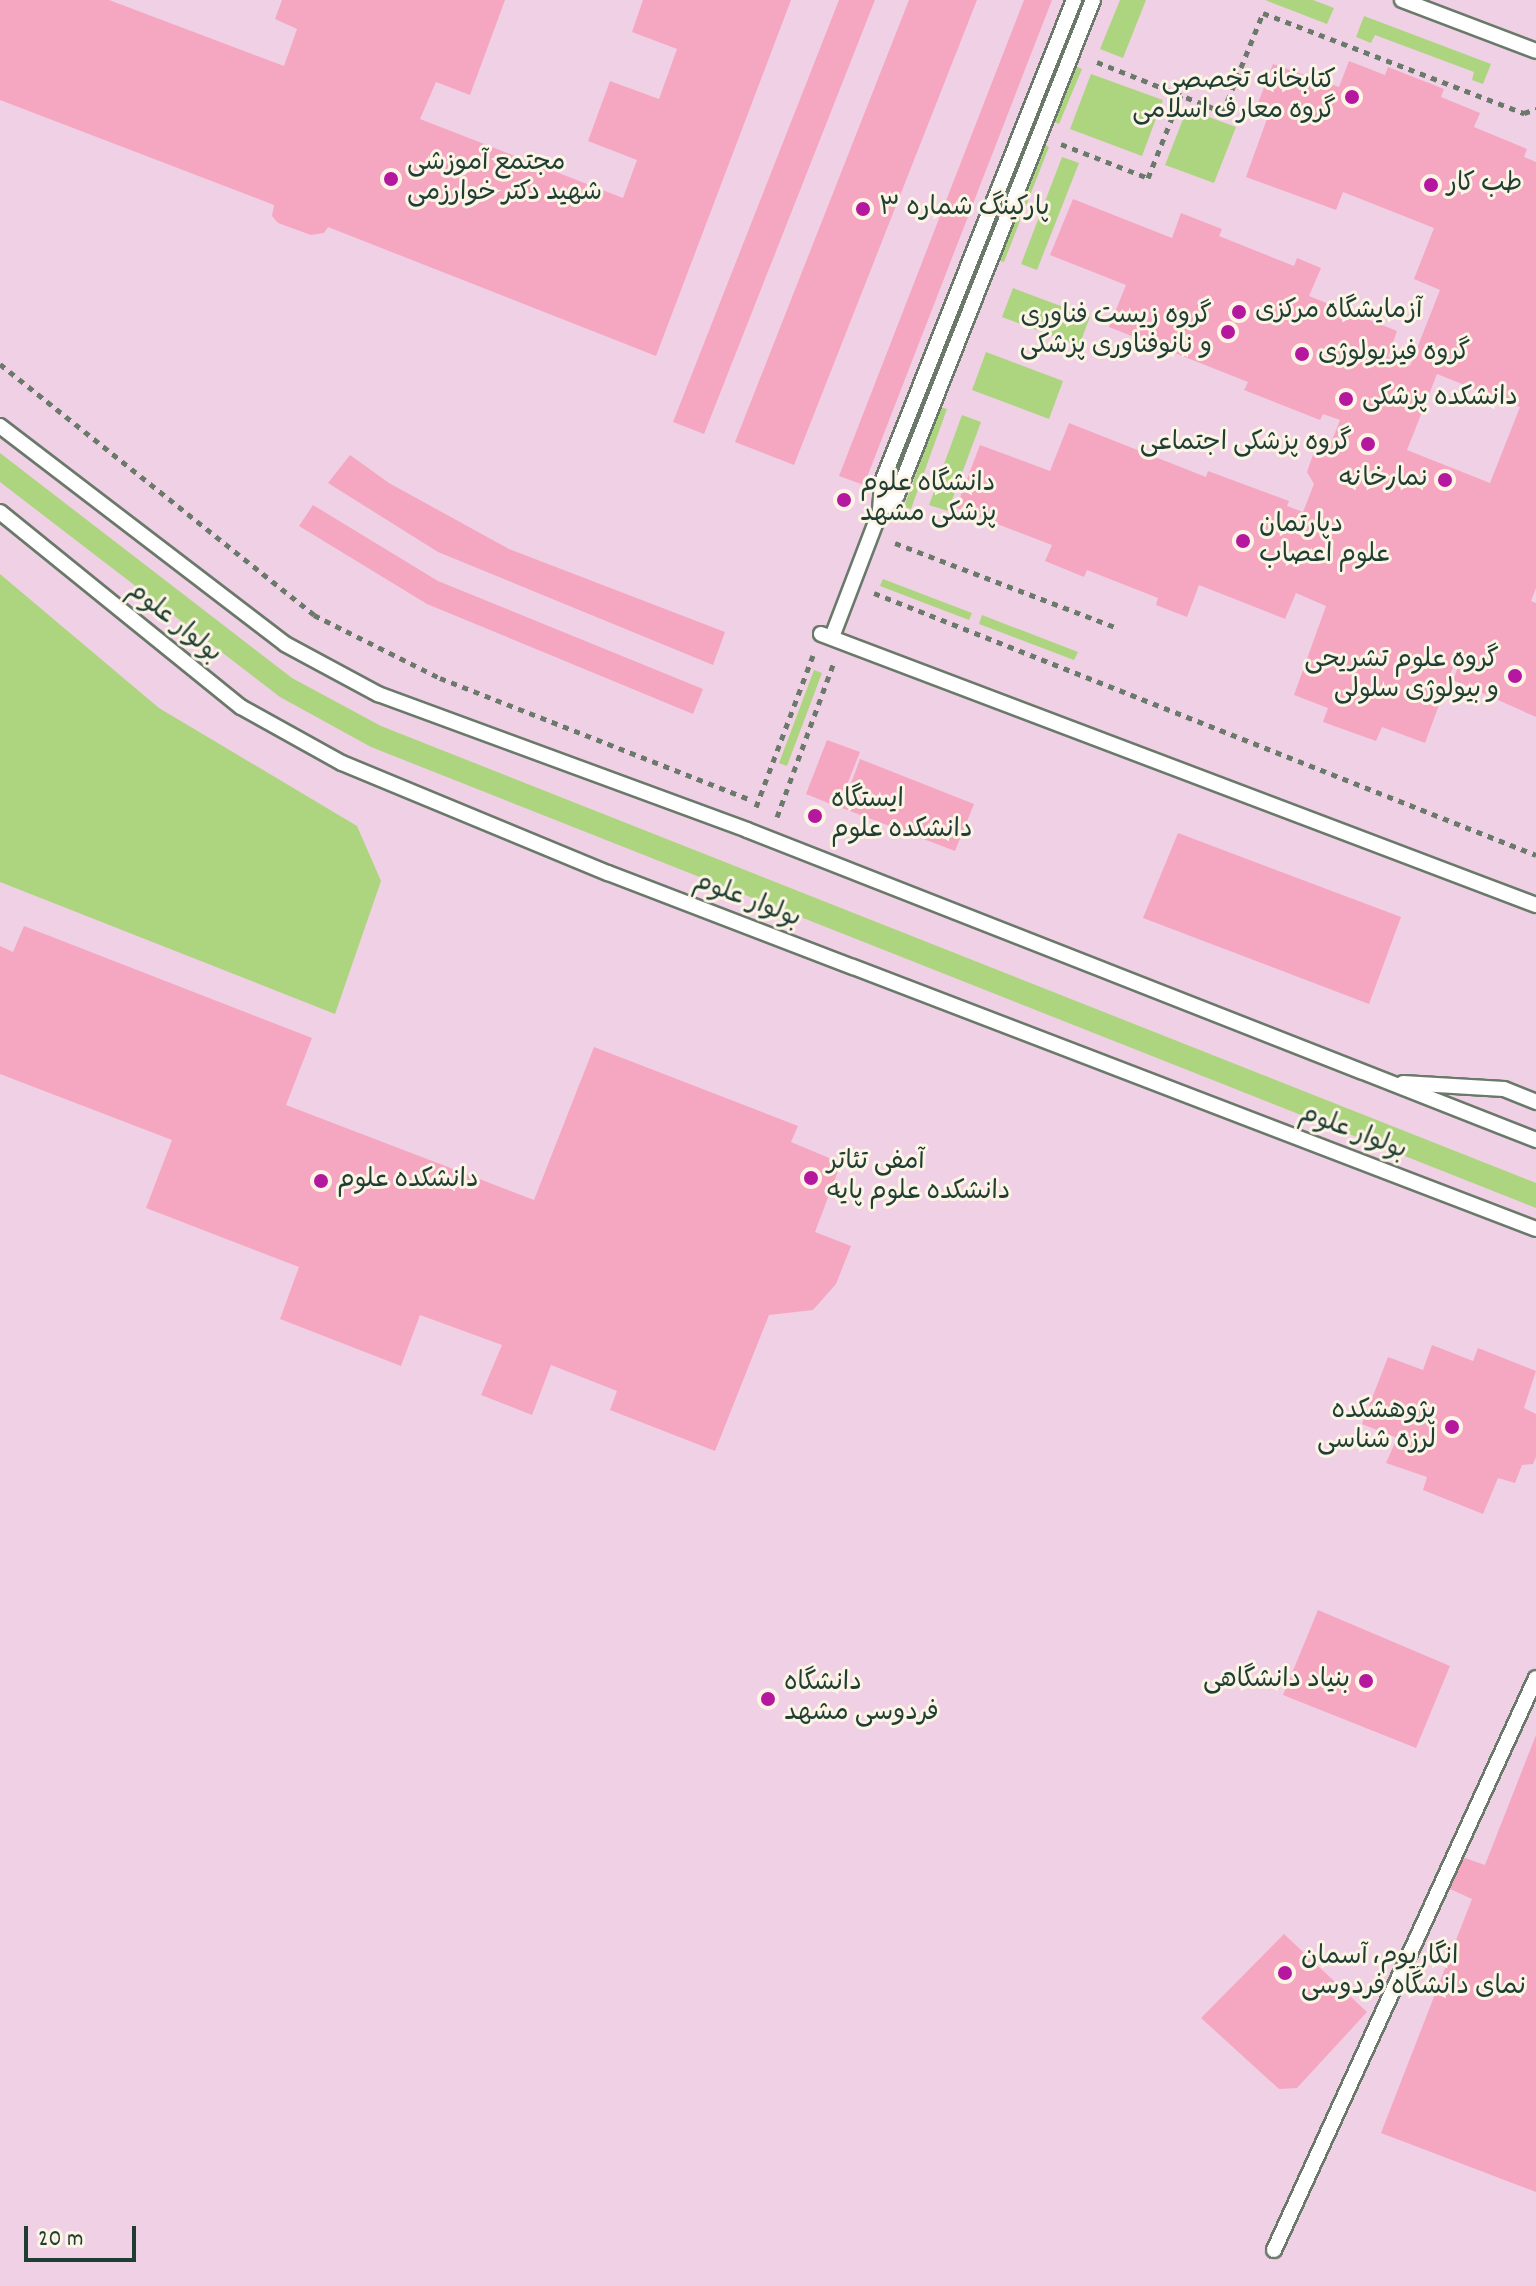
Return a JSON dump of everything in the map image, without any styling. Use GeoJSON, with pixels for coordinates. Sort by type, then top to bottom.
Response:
{"type":"FeatureCollection","features":[{"type":"Feature","properties":{"kind":"lane"},"geometry":{"type":"LineString","coordinates":[[1074,0],[882,482],[880,511],[832,637],[1536,905]]}},
{"type":"Feature","properties":{"kind":"lane"},"geometry":{"type":"LineString","coordinates":[[880,511],[897,495],[1093,0]]}},
{"type":"Feature","properties":{"kind":"lane"},"geometry":{"type":"LineString","coordinates":[[1402,0],[1536,51]]}},
{"type":"Feature","properties":{"kind":"lane","name":"بولوار علوم"},"geometry":{"type":"LineString","coordinates":[[0,426],[285,644],[378,694],[747,830],[1536,1140]]}},
{"type":"Feature","properties":{"kind":"lane","name":"بولوار علوم"},"geometry":{"type":"LineString","coordinates":[[0,512],[241,707],[342,763],[608,873],[1536,1229]]}},
{"type":"Feature","properties":{"kind":"lane"},"geometry":{"type":"LineString","coordinates":[[1387,1082],[1504,1089],[1536,1102]]}},
{"type":"Feature","properties":{"kind":"lane"},"geometry":{"type":"LineString","coordinates":[[1274,2250],[1536,1678]]}},
{"type":"Feature","properties":{"kind":"path"},"geometry":{"type":"LineString","coordinates":[[1092,60],[1223,112],[1263,13],[1524,113],[1536,109]]}},
{"type":"Feature","properties":{"kind":"path"},"geometry":{"type":"LineString","coordinates":[[1059,144],[1148,178],[1181,95]]}},
{"type":"Feature","properties":{"kind":"path"},"geometry":{"type":"LineString","coordinates":[[0,364],[314,615],[440,678],[758,803]]}},
{"type":"Feature","properties":{"kind":"path"},"geometry":{"type":"LineString","coordinates":[[889,541],[1118,628]]}},
{"type":"Feature","properties":{"kind":"path"},"geometry":{"type":"LineString","coordinates":[[870,591],[1536,855]]}},
{"type":"Feature","properties":{"kind":"path"},"geometry":{"type":"LineString","coordinates":[[747,830],[832,637]]}},
{"type":"Feature","properties":{"kind":"path"},"geometry":{"type":"LineString","coordinates":[[769,839],[832,637]]}},
{"type":"Feature","properties":{"kind":"shaded area","name":"دانشگاه فردوسی مشهد"},"geometry":{"type":"Polygon","coordinates":[[[0,0],[1536,0],[1536,2286],[0,2286],[0,0]]]}},
{"type":"Feature","properties":{"kind":"green space"},"geometry":{"type":"Polygon","coordinates":[[[1120,0],[1146,0],[1123,58],[1100,49],[1120,0]]]}},
{"type":"Feature","properties":{"kind":"green space"},"geometry":{"type":"Polygon","coordinates":[[[1265,0],[1313,0],[1334,8],[1327,24],[1265,0]]]}},
{"type":"Feature","properties":{"kind":"green space"},"geometry":{"type":"Polygon","coordinates":[[[1364,16],[1491,64],[1483,84],[1472,80],[1474,72],[1375,35],[1371,43],[1356,37],[1364,16]]]}},
{"type":"Feature","properties":{"kind":"green space"},"geometry":{"type":"Polygon","coordinates":[[[1075,66],[1082,69],[1059,124],[1052,121],[1075,66]]]}},
{"type":"Feature","properties":{"kind":"green space"},"geometry":{"type":"Polygon","coordinates":[[[1091,74],[1163,100],[1142,156],[1070,129],[1091,74]]]}},
{"type":"Feature","properties":{"kind":"green space"},"geometry":{"type":"Polygon","coordinates":[[[1187,109],[1236,127],[1214,183],[1165,165],[1187,109]]]}},
{"type":"Feature","properties":{"kind":"green space"},"geometry":{"type":"Polygon","coordinates":[[[1043,144],[1049,147],[1004,262],[997,260],[1043,144]]]}},
{"type":"Feature","properties":{"kind":"green space"},"geometry":{"type":"Polygon","coordinates":[[[1062,157],[1079,163],[1037,270],[1021,264],[1062,157]]]}},
{"type":"Feature","properties":{"kind":"green space"},"geometry":{"type":"Polygon","coordinates":[[[1013,288],[1090,317],[1079,346],[1002,317],[1013,288]]]}},
{"type":"Feature","properties":{"kind":"green space"},"geometry":{"type":"Polygon","coordinates":[[[986,352],[1063,381],[1049,419],[972,390],[986,352]]]}},
{"type":"Feature","properties":{"kind":"green space"},"geometry":{"type":"Polygon","coordinates":[[[940,407],[947,409],[911,509],[904,507],[940,407]]]}},
{"type":"Feature","properties":{"kind":"green space"},"geometry":{"type":"Polygon","coordinates":[[[962,415],[981,422],[948,511],[929,505],[962,415]]]}},
{"type":"Feature","properties":{"kind":"green space"},"geometry":{"type":"Polygon","coordinates":[[[0,453],[292,678],[381,726],[1536,1183],[1536,1208],[371,747],[280,697],[0,482],[0,453]]]}},
{"type":"Feature","properties":{"kind":"green space"},"geometry":{"type":"Polygon","coordinates":[[[0,574],[159,708],[357,826],[381,881],[335,1014],[0,882],[0,574]]]}},
{"type":"Feature","properties":{"kind":"green space"},"geometry":{"type":"Polygon","coordinates":[[[883,579],[972,613],[969,620],[880,586],[883,579]]]}},
{"type":"Feature","properties":{"kind":"green space"},"geometry":{"type":"Polygon","coordinates":[[[982,615],[1078,652],[1074,660],[979,624],[982,615]]]}},
{"type":"Feature","properties":{"kind":"green space"},"geometry":{"type":"Polygon","coordinates":[[[814,670],[822,673],[787,766],[779,763],[814,670]]]}},
{"type":"Feature","properties":{"kind":"building","name":"مجتمع آموزشی شهید دکتر خوارزمی"},"geometry":{"type":"Polygon","coordinates":[[[0,0],[109,0],[284,66],[297,29],[275,19],[282,0],[505,0],[470,95],[436,82],[420,119],[623,198],[637,160],[588,141],[610,81],[659,99],[677,49],[632,32],[643,0],[791,0],[656,356],[328,227],[324,233],[311,235],[278,223],[272,216],[274,205],[0,100],[0,0]]]}},
{"type":"Feature","properties":{"kind":"building"},"geometry":{"type":"Polygon","coordinates":[[[839,0],[875,0],[704,434],[673,422],[839,0]]]}},
{"type":"Feature","properties":{"kind":"building"},"geometry":{"type":"Polygon","coordinates":[[[909,0],[977,0],[794,465],[735,442],[909,0]]]}},
{"type":"Feature","properties":{"kind":"building"},"geometry":{"type":"Polygon","coordinates":[[[1024,0],[1052,0],[864,485],[839,476],[1024,0]]]}},
{"type":"Feature","properties":{"kind":"building","name":"دانشکده پزشکی"},"geometry":{"type":"Polygon","coordinates":[[[1349,61],[1385,75],[1388,67],[1444,89],[1441,97],[1480,113],[1474,127],[1527,149],[1524,157],[1536,162],[1536,588],[1531,601],[1536,603],[1536,717],[1453,680],[1462,657],[1457,656],[1425,743],[1382,727],[1376,741],[1323,722],[1328,708],[1294,695],[1326,606],[1296,593],[1285,619],[1199,585],[1187,617],[1156,605],[1158,598],[1087,570],[1084,577],[1045,561],[1052,545],[956,508],[980,445],[1050,471],[1069,423],[1206,477],[1208,471],[1289,501],[1287,506],[1303,512],[1314,484],[1307,472],[1314,452],[1329,448],[1340,420],[1323,414],[1320,420],[1244,390],[1248,382],[1109,327],[1126,285],[1050,255],[1073,199],[1172,238],[1181,213],[1222,229],[1219,236],[1294,266],[1297,258],[1321,268],[1309,296],[1397,331],[1388,357],[1410,366],[1440,290],[1414,279],[1434,228],[1343,192],[1336,210],[1246,177],[1268,116],[1255,111],[1273,64],[1339,87],[1349,61]],[[1437,374],[1407,450],[1490,483],[1520,407],[1437,374]]]}},
{"type":"Feature","properties":{"kind":"building"},"geometry":{"type":"Polygon","coordinates":[[[350,455],[389,483],[509,549],[725,632],[713,665],[438,552],[328,483],[350,455]]]}},
{"type":"Feature","properties":{"kind":"building"},"geometry":{"type":"Polygon","coordinates":[[[313,505],[438,581],[703,689],[693,714],[427,604],[299,526],[313,505]]]}},
{"type":"Feature","properties":{"kind":"building"},"geometry":{"type":"Polygon","coordinates":[[[827,740],[860,752],[838,807],[806,794],[827,740]]]}},
{"type":"Feature","properties":{"kind":"building"},"geometry":{"type":"Polygon","coordinates":[[[860,759],[974,804],[955,851],[842,808],[860,759]]]}},
{"type":"Feature","properties":{"kind":"building"},"geometry":{"type":"Polygon","coordinates":[[[1178,833],[1401,917],[1369,1004],[1143,918],[1178,833]]]}},
{"type":"Feature","properties":{"kind":"building","name":"دانشکده علوم"},"geometry":{"type":"Polygon","coordinates":[[[24,926],[312,1038],[286,1105],[534,1200],[594,1047],[798,1126],[791,1142],[841,1163],[815,1232],[851,1246],[836,1284],[813,1310],[769,1315],[715,1451],[610,1410],[617,1391],[551,1365],[532,1415],[481,1395],[502,1345],[420,1315],[401,1366],[280,1319],[299,1267],[146,1208],[172,1140],[0,1074],[0,946],[13,952],[24,926]]]}},
{"type":"Feature","properties":{"kind":"building","name":"پژوهشکده لرزه شناسی"},"geometry":{"type":"Polygon","coordinates":[[[1432,1345],[1473,1361],[1478,1348],[1536,1371],[1524,1408],[1536,1414],[1536,1457],[1533,1464],[1522,1465],[1515,1483],[1498,1478],[1483,1514],[1423,1490],[1427,1477],[1386,1463],[1397,1438],[1362,1424],[1388,1357],[1423,1370],[1432,1345]]]}},
{"type":"Feature","properties":{"kind":"building","name":"بنیاد دانشگاهی"},"geometry":{"type":"Polygon","coordinates":[[[1318,1610],[1450,1666],[1416,1748],[1283,1695],[1318,1610]]]}},
{"type":"Feature","properties":{"kind":"building"},"geometry":{"type":"Polygon","coordinates":[[[1536,1735],[1536,2192],[1381,2133],[1472,1899],[1450,1889],[1462,1857],[1485,1865],[1536,1735]]]}},
{"type":"Feature","properties":{"kind":"building","name":"انگاریوم، آسمان نمای دانشگاه فردوسی"},"geometry":{"type":"Polygon","coordinates":[[[1284,1934],[1367,2012],[1297,2088],[1279,2089],[1201,2018],[1284,1934]]]}},
{"type":"Feature","properties":{"kind":"place","name":"کتابخانه تخصصی گروه معارف اسلامی"},"geometry":{"type":"Point","coordinates":[1352,97]}},
{"type":"Feature","properties":{"kind":"place","name":"مجتمع آموزشی شهید دکتر خوارزمی"},"geometry":{"type":"Point","coordinates":[391,179]}},
{"type":"Feature","properties":{"kind":"place","name":"طب کار"},"geometry":{"type":"Point","coordinates":[1431,185]}},
{"type":"Feature","properties":{"kind":"place","name":"پارکینگ شماره ۳"},"geometry":{"type":"Point","coordinates":[863,209]}},
{"type":"Feature","properties":{"kind":"place","name":"آزمایشگاه مرکزی"},"geometry":{"type":"Point","coordinates":[1239,312]}},
{"type":"Feature","properties":{"kind":"place","name":"گروه زیست فناوری و نانوفناوری پزشکی"},"geometry":{"type":"Point","coordinates":[1228,332]}},
{"type":"Feature","properties":{"kind":"place","name":"گروه فیزیولوژی"},"geometry":{"type":"Point","coordinates":[1302,354]}},
{"type":"Feature","properties":{"kind":"place","name":"دانشکده پزشکی"},"geometry":{"type":"Point","coordinates":[1346,399]}},
{"type":"Feature","properties":{"kind":"place","name":"گروه پزشکی اجتماعی"},"geometry":{"type":"Point","coordinates":[1368,444]}},
{"type":"Feature","properties":{"kind":"place","name":"نمارخانه"},"geometry":{"type":"Point","coordinates":[1445,480]}},
{"type":"Feature","properties":{"kind":"place","name":"دانشگاه علوم پزشکی مشهد"},"geometry":{"type":"Point","coordinates":[844,500]}},
{"type":"Feature","properties":{"kind":"place","name":"دپارتمان علوم اعصاب"},"geometry":{"type":"Point","coordinates":[1243,541]}},
{"type":"Feature","properties":{"kind":"place","name":"گروه علوم تشریحی و بیولوژی سلولی"},"geometry":{"type":"Point","coordinates":[1515,676]}},
{"type":"Feature","properties":{"kind":"place","name":"ایستگاه دانشکده علوم"},"geometry":{"type":"Point","coordinates":[815,816]}},
{"type":"Feature","properties":{"kind":"place","name":"آمفی تئاتر دانشکده علوم پایه"},"geometry":{"type":"Point","coordinates":[811,1178]}},
{"type":"Feature","properties":{"kind":"place","name":"دانشکده علوم"},"geometry":{"type":"Point","coordinates":[321,1181]}},
{"type":"Feature","properties":{"kind":"place","name":"پژوهشکده لرزه شناسی"},"geometry":{"type":"Point","coordinates":[1452,1427]}},
{"type":"Feature","properties":{"kind":"place","name":"بنیاد دانشگاهی"},"geometry":{"type":"Point","coordinates":[1366,1681]}},
{"type":"Feature","properties":{"kind":"place","name":"دانشگاه فردوسی مشهد"},"geometry":{"type":"Point","coordinates":[768,1699]}},
{"type":"Feature","properties":{"kind":"place","name":"انگاریوم، آسمان نمای دانشگاه فردوسی"},"geometry":{"type":"Point","coordinates":[1285,1973]}}]}
